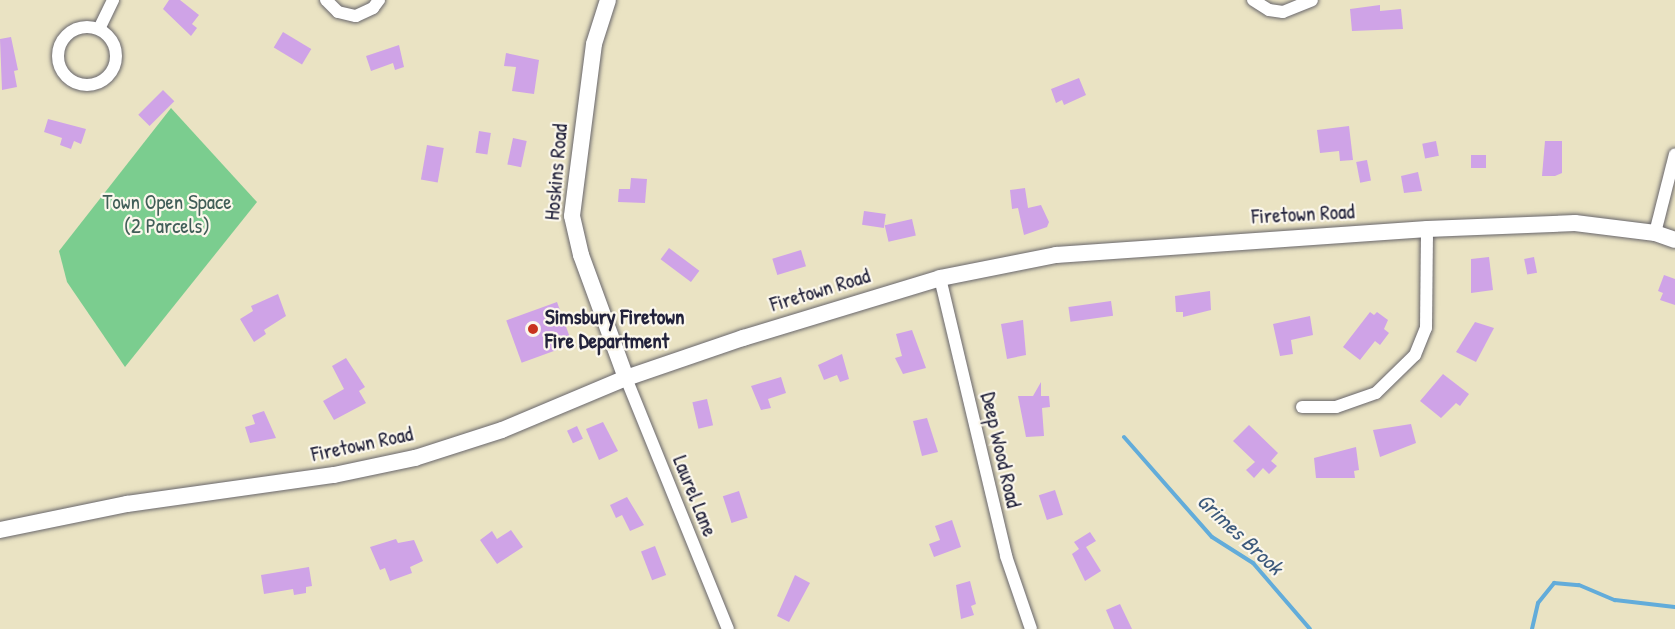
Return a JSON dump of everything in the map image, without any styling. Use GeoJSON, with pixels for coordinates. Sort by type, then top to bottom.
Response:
{"type":"FeatureCollection","features":[{"type":"Feature","properties":{"kind":"street"},"geometry":{"type":"LineString","coordinates":[[99,29],[113,0]]}},
{"type":"Feature","properties":{"kind":"street"},"geometry":{"type":"LineString","coordinates":[[327,0],[338,12],[356,16],[373,8],[379,0]]}},
{"type":"Feature","properties":{"kind":"street","name":"Hoskins Road"},"geometry":{"type":"LineString","coordinates":[[608,0],[594,44],[572,216],[580,255],[626,378]]}},
{"type":"Feature","properties":{"kind":"street"},"geometry":{"type":"LineString","coordinates":[[1253,0],[1269,10],[1283,12],[1312,0]]}},
{"type":"Feature","properties":{"kind":"street"},"geometry":{"type":"LineString","coordinates":[[99,29],[113,43],[116,53],[112,72],[96,85],[76,84],[61,72],[59,45],[72,31],[99,29]]}},
{"type":"Feature","properties":{"kind":"street"},"geometry":{"type":"LineString","coordinates":[[1655,233],[1675,154]]}},
{"type":"Feature","properties":{"kind":"street","name":"Firetown Road"},"geometry":{"type":"LineString","coordinates":[[0,530],[127,504],[334,475],[415,458],[502,429],[626,378],[940,278],[1056,255],[1427,229],[1575,224],[1655,233],[1675,240]]}},
{"type":"Feature","properties":{"kind":"street"},"geometry":{"type":"LineString","coordinates":[[1302,407],[1336,407],[1376,393],[1415,355],[1426,328],[1427,229]]}},
{"type":"Feature","properties":{"kind":"street","name":"Deep Wood Road"},"geometry":{"type":"LineString","coordinates":[[940,278],[1006,556],[1031,629]]}},
{"type":"Feature","properties":{"kind":"street","name":"Laurel Lane"},"geometry":{"type":"LineString","coordinates":[[626,378],[728,629]]}},
{"type":"Feature","properties":{"kind":"green space","name":"Town Open Space (2 Parcels)"},"geometry":{"type":"Polygon","coordinates":[[[171,108],[257,202],[125,367],[67,282],[59,251],[171,108]]]}},
{"type":"Feature","properties":{"kind":"building"},"geometry":{"type":"Polygon","coordinates":[[[169,0],[180,0],[199,15],[192,24],[197,28],[191,36],[163,9],[169,0]]]}},
{"type":"Feature","properties":{"kind":"building"},"geometry":{"type":"Polygon","coordinates":[[[1380,5],[1380,11],[1401,9],[1403,29],[1352,31],[1350,9],[1380,5]]]}},
{"type":"Feature","properties":{"kind":"building"},"geometry":{"type":"Polygon","coordinates":[[[283,32],[311,49],[302,64],[274,47],[283,32]]]}},
{"type":"Feature","properties":{"kind":"building"},"geometry":{"type":"Polygon","coordinates":[[[11,37],[18,70],[14,71],[17,87],[2,90],[0,39],[11,37]]]}},
{"type":"Feature","properties":{"kind":"building"},"geometry":{"type":"Polygon","coordinates":[[[399,45],[404,67],[395,70],[393,63],[371,71],[366,56],[399,45]]]}},
{"type":"Feature","properties":{"kind":"building"},"geometry":{"type":"Polygon","coordinates":[[[506,53],[539,60],[534,94],[512,91],[516,67],[504,66],[506,53]]]}},
{"type":"Feature","properties":{"kind":"building"},"geometry":{"type":"Polygon","coordinates":[[[1079,78],[1086,95],[1064,105],[1062,100],[1056,103],[1051,89],[1079,78]]]}},
{"type":"Feature","properties":{"kind":"building"},"geometry":{"type":"Polygon","coordinates":[[[163,90],[174,101],[150,126],[138,115],[163,90]]]}},
{"type":"Feature","properties":{"kind":"building"},"geometry":{"type":"Polygon","coordinates":[[[48,119],[86,129],[81,144],[74,141],[71,149],[60,145],[62,138],[44,132],[48,119]]]}},
{"type":"Feature","properties":{"kind":"building"},"geometry":{"type":"Polygon","coordinates":[[[1349,126],[1353,160],[1340,161],[1339,151],[1320,153],[1317,130],[1349,126]]]}},
{"type":"Feature","properties":{"kind":"building"},"geometry":{"type":"Polygon","coordinates":[[[479,131],[491,133],[487,155],[476,153],[479,131]]]}},
{"type":"Feature","properties":{"kind":"building"},"geometry":{"type":"Polygon","coordinates":[[[513,138],[527,141],[521,167],[507,164],[513,138]]]}},
{"type":"Feature","properties":{"kind":"building"},"geometry":{"type":"Polygon","coordinates":[[[1436,141],[1439,156],[1425,158],[1422,144],[1436,141]]]}},
{"type":"Feature","properties":{"kind":"building"},"geometry":{"type":"Polygon","coordinates":[[[1545,141],[1562,141],[1562,173],[1555,176],[1542,176],[1545,141]]]}},
{"type":"Feature","properties":{"kind":"building"},"geometry":{"type":"Polygon","coordinates":[[[427,145],[444,148],[438,182],[421,179],[427,145]]]}},
{"type":"Feature","properties":{"kind":"building"},"geometry":{"type":"Polygon","coordinates":[[[1471,155],[1486,155],[1486,168],[1471,168],[1471,155]]]}},
{"type":"Feature","properties":{"kind":"building"},"geometry":{"type":"Polygon","coordinates":[[[1367,160],[1371,181],[1360,183],[1356,162],[1367,160]]]}},
{"type":"Feature","properties":{"kind":"building"},"geometry":{"type":"Polygon","coordinates":[[[1418,172],[1422,191],[1404,193],[1401,176],[1418,172]]]}},
{"type":"Feature","properties":{"kind":"building"},"geometry":{"type":"Polygon","coordinates":[[[631,178],[647,179],[645,203],[618,202],[619,189],[630,189],[631,178]]]}},
{"type":"Feature","properties":{"kind":"building"},"geometry":{"type":"Polygon","coordinates":[[[1025,188],[1028,208],[1041,205],[1049,222],[1047,227],[1024,235],[1018,208],[1012,209],[1010,190],[1025,188]]]}},
{"type":"Feature","properties":{"kind":"building"},"geometry":{"type":"Polygon","coordinates":[[[864,211],[886,214],[884,228],[862,225],[864,211]]]}},
{"type":"Feature","properties":{"kind":"building"},"geometry":{"type":"Polygon","coordinates":[[[912,219],[916,236],[889,242],[885,225],[912,219]]]}},
{"type":"Feature","properties":{"kind":"building"},"geometry":{"type":"Polygon","coordinates":[[[669,248],[699,271],[691,282],[661,259],[669,248]]]}},
{"type":"Feature","properties":{"kind":"building"},"geometry":{"type":"Polygon","coordinates":[[[801,250],[806,266],[777,275],[772,259],[801,250]]]}},
{"type":"Feature","properties":{"kind":"building"},"geometry":{"type":"Polygon","coordinates":[[[1489,257],[1493,290],[1471,293],[1471,259],[1489,257]]]}},
{"type":"Feature","properties":{"kind":"building"},"geometry":{"type":"Polygon","coordinates":[[[1534,257],[1537,273],[1527,275],[1524,259],[1534,257]]]}},
{"type":"Feature","properties":{"kind":"building"},"geometry":{"type":"Polygon","coordinates":[[[1664,275],[1675,279],[1675,305],[1660,300],[1663,293],[1658,291],[1664,275]]]}},
{"type":"Feature","properties":{"kind":"building"},"geometry":{"type":"Polygon","coordinates":[[[1210,291],[1211,310],[1183,317],[1183,312],[1176,312],[1175,296],[1210,291]]]}},
{"type":"Feature","properties":{"kind":"building"},"geometry":{"type":"Polygon","coordinates":[[[278,294],[286,316],[264,330],[266,334],[254,342],[240,319],[253,311],[251,306],[278,294]]]}},
{"type":"Feature","properties":{"kind":"building"},"geometry":{"type":"Polygon","coordinates":[[[1111,301],[1113,316],[1071,322],[1068,307],[1111,301]]]}},
{"type":"Feature","properties":{"kind":"building"},"geometry":{"type":"Polygon","coordinates":[[[557,302],[572,344],[522,363],[506,320],[557,302]]]}},
{"type":"Feature","properties":{"kind":"building"},"geometry":{"type":"Polygon","coordinates":[[[1370,312],[1374,315],[1377,312],[1388,320],[1384,329],[1389,333],[1380,345],[1375,341],[1360,360],[1343,347],[1370,312]]]}},
{"type":"Feature","properties":{"kind":"building"},"geometry":{"type":"Polygon","coordinates":[[[1310,316],[1313,335],[1291,340],[1293,354],[1280,356],[1273,324],[1310,316]]]}},
{"type":"Feature","properties":{"kind":"building"},"geometry":{"type":"Polygon","coordinates":[[[1023,320],[1026,355],[1007,359],[1001,324],[1023,320]]]}},
{"type":"Feature","properties":{"kind":"building"},"geometry":{"type":"Polygon","coordinates":[[[1475,322],[1494,328],[1476,362],[1456,352],[1475,322]]]}},
{"type":"Feature","properties":{"kind":"building"},"geometry":{"type":"Polygon","coordinates":[[[912,330],[926,368],[903,374],[895,358],[902,356],[896,334],[912,330]]]}},
{"type":"Feature","properties":{"kind":"building"},"geometry":{"type":"Polygon","coordinates":[[[842,354],[849,379],[840,382],[837,375],[824,380],[818,365],[842,354]]]}},
{"type":"Feature","properties":{"kind":"building"},"geometry":{"type":"Polygon","coordinates":[[[346,358],[365,387],[359,391],[366,403],[334,420],[323,401],[344,389],[332,366],[346,358]]]}},
{"type":"Feature","properties":{"kind":"building"},"geometry":{"type":"Polygon","coordinates":[[[1443,374],[1469,394],[1460,406],[1456,403],[1441,418],[1420,401],[1443,374]]]}},
{"type":"Feature","properties":{"kind":"building"},"geometry":{"type":"Polygon","coordinates":[[[781,377],[786,393],[768,399],[771,408],[761,410],[751,386],[781,377]]]}},
{"type":"Feature","properties":{"kind":"building"},"geometry":{"type":"Polygon","coordinates":[[[1041,382],[1041,396],[1049,396],[1050,407],[1042,408],[1044,436],[1026,437],[1018,396],[1033,396],[1041,382]]]}},
{"type":"Feature","properties":{"kind":"building"},"geometry":{"type":"Polygon","coordinates":[[[707,399],[713,425],[698,429],[692,402],[707,399]]]}},
{"type":"Feature","properties":{"kind":"building"},"geometry":{"type":"Polygon","coordinates":[[[264,411],[276,438],[250,443],[245,427],[255,424],[252,415],[264,411]]]}},
{"type":"Feature","properties":{"kind":"building"},"geometry":{"type":"Polygon","coordinates":[[[927,418],[938,452],[922,456],[913,421],[927,418]]]}},
{"type":"Feature","properties":{"kind":"building"},"geometry":{"type":"Polygon","coordinates":[[[603,422],[618,451],[599,460],[586,429],[603,422]]]}},
{"type":"Feature","properties":{"kind":"building"},"geometry":{"type":"Polygon","coordinates":[[[1411,424],[1416,443],[1380,457],[1373,430],[1411,424]]]}},
{"type":"Feature","properties":{"kind":"building"},"geometry":{"type":"Polygon","coordinates":[[[1249,425],[1278,453],[1271,461],[1277,466],[1269,474],[1263,468],[1254,478],[1246,470],[1255,462],[1233,441],[1249,425]]]}},
{"type":"Feature","properties":{"kind":"building"},"geometry":{"type":"Polygon","coordinates":[[[577,426],[583,439],[573,443],[567,431],[577,426]]]}},
{"type":"Feature","properties":{"kind":"building"},"geometry":{"type":"Polygon","coordinates":[[[1356,447],[1359,470],[1354,471],[1355,478],[1316,478],[1314,458],[1356,447]]]}},
{"type":"Feature","properties":{"kind":"building"},"geometry":{"type":"Polygon","coordinates":[[[1055,490],[1063,515],[1047,520],[1039,495],[1055,490]]]}},
{"type":"Feature","properties":{"kind":"building"},"geometry":{"type":"Polygon","coordinates":[[[739,491],[748,518],[731,523],[723,496],[739,491]]]}},
{"type":"Feature","properties":{"kind":"building"},"geometry":{"type":"Polygon","coordinates":[[[627,497],[644,525],[630,531],[622,515],[616,518],[610,505],[627,497]]]}},
{"type":"Feature","properties":{"kind":"building"},"geometry":{"type":"Polygon","coordinates":[[[952,520],[961,547],[934,557],[929,544],[940,540],[935,526],[952,520]]]}},
{"type":"Feature","properties":{"kind":"building"},"geometry":{"type":"Polygon","coordinates":[[[511,530],[523,547],[497,564],[480,540],[492,531],[497,539],[511,530]]]}},
{"type":"Feature","properties":{"kind":"building"},"geometry":{"type":"Polygon","coordinates":[[[1090,532],[1096,541],[1086,547],[1101,571],[1085,581],[1072,554],[1079,549],[1074,542],[1090,532]]]}},
{"type":"Feature","properties":{"kind":"building"},"geometry":{"type":"Polygon","coordinates":[[[396,539],[398,543],[414,540],[423,561],[410,567],[412,573],[390,581],[385,568],[380,570],[370,547],[396,539]]]}},
{"type":"Feature","properties":{"kind":"building"},"geometry":{"type":"Polygon","coordinates":[[[655,546],[666,575],[652,580],[641,551],[655,546]]]}},
{"type":"Feature","properties":{"kind":"building"},"geometry":{"type":"Polygon","coordinates":[[[309,567],[312,586],[306,587],[306,593],[294,595],[293,589],[264,594],[261,575],[309,567]]]}},
{"type":"Feature","properties":{"kind":"building"},"geometry":{"type":"Polygon","coordinates":[[[795,575],[810,583],[789,622],[777,616],[795,575]]]}},
{"type":"Feature","properties":{"kind":"building"},"geometry":{"type":"Polygon","coordinates":[[[970,581],[976,604],[971,606],[974,615],[961,619],[956,585],[970,581]]]}},
{"type":"Feature","properties":{"kind":"building"},"geometry":{"type":"Polygon","coordinates":[[[1120,604],[1132,629],[1114,629],[1106,610],[1120,604]]]}},
{"type":"Feature","properties":{"kind":"waterway","name":"Grimes Brook"},"geometry":{"type":"LineString","coordinates":[[1124,437],[1212,537],[1253,563],[1310,629]]}},
{"type":"Feature","properties":{"kind":"waterway"},"geometry":{"type":"LineString","coordinates":[[1532,629],[1538,603],[1554,583],[1579,585],[1615,600],[1675,607]]}},
{"type":"Feature","properties":{"kind":"place","name":"Simsbury Firetown Fire Department"},"geometry":{"type":"Point","coordinates":[533,329]}}]}
